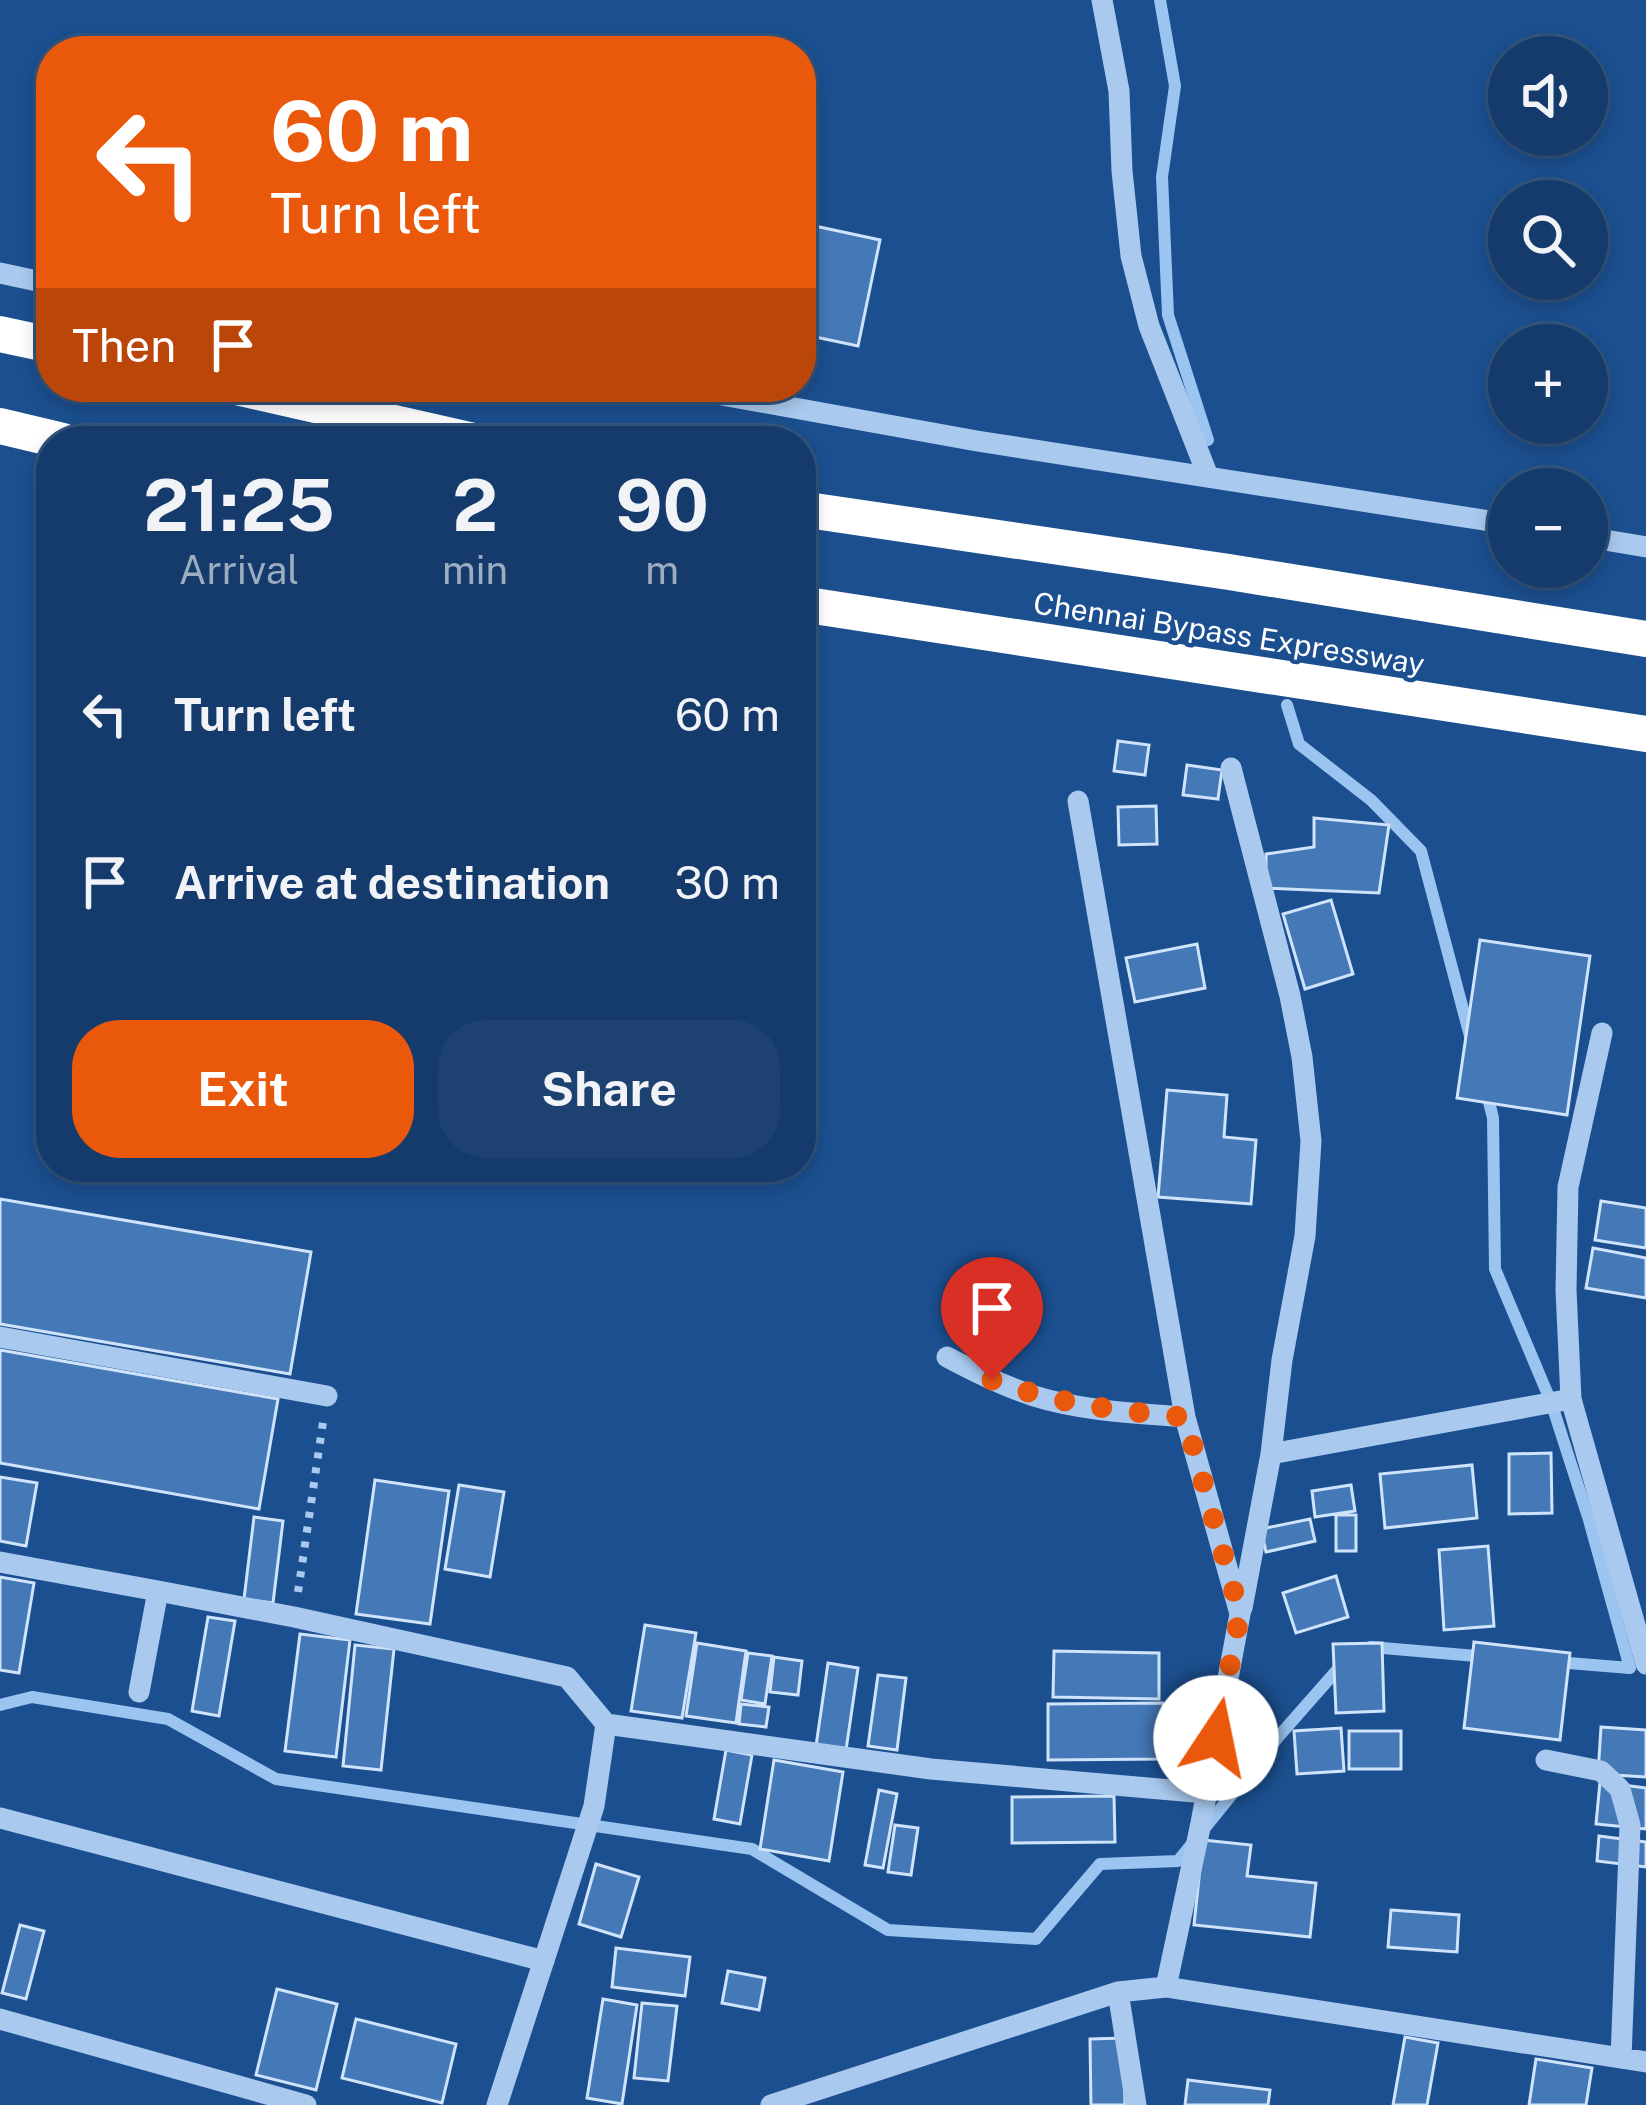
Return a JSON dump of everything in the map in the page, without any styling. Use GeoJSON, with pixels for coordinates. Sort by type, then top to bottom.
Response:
{"type":"FeatureCollection","features":[{"type":"Feature","properties":{"kind":"highway"},"geometry":{"type":"LineString","coordinates":[[0,334],[36,342]]}},
{"type":"Feature","properties":{"kind":"highway"},"geometry":{"type":"LineString","coordinates":[[302,402],[408,426]]}},
{"type":"Feature","properties":{"kind":"highway"},"geometry":{"type":"LineString","coordinates":[[0,427],[36,435]]}},
{"type":"Feature","properties":{"kind":"highway","name":"Chennai Bypass Expressway"},"geometry":{"type":"LineString","coordinates":[[816,511],[1646,639]]}},
{"type":"Feature","properties":{"kind":"highway","name":"Chennai Bypass Expressway"},"geometry":{"type":"LineString","coordinates":[[816,606],[1646,734]]}},
{"type":"Feature","properties":{"kind":"street"},"geometry":{"type":"LineString","coordinates":[[1102,0],[1119,91],[1131,256],[1149,326],[1208,476]]}},
{"type":"Feature","properties":{"kind":"street"},"geometry":{"type":"LineString","coordinates":[[0,273],[36,281]]}},
{"type":"Feature","properties":{"kind":"street"},"geometry":{"type":"LineString","coordinates":[[761,402],[977,441],[1488,521]]}},
{"type":"Feature","properties":{"kind":"street"},"geometry":{"type":"LineString","coordinates":[[1608,541],[1646,547]]}},
{"type":"Feature","properties":{"kind":"street"},"geometry":{"type":"LineString","coordinates":[[1166,1987],[1271,1454],[1282,1360],[1305,1236],[1312,1141],[1290,996],[1231,768]]}},
{"type":"Feature","properties":{"kind":"street"},"geometry":{"type":"LineString","coordinates":[[1078,801],[1185,1417],[1240,1614]]}},
{"type":"Feature","properties":{"kind":"street"},"geometry":{"type":"LineString","coordinates":[[1602,1033],[1568,1187],[1571,1399],[1640,1622],[1646,1664]]}},
{"type":"Feature","properties":{"kind":"street"},"geometry":{"type":"LineString","coordinates":[[0,1337],[327,1396]]}},
{"type":"Feature","properties":{"kind":"street"},"geometry":{"type":"LineString","coordinates":[[946,1357],[1039,1397],[1110,1411],[1185,1417]]}},
{"type":"Feature","properties":{"kind":"street"},"geometry":{"type":"LineString","coordinates":[[1271,1454],[1571,1399]]}},
{"type":"Feature","properties":{"kind":"street"},"geometry":{"type":"LineString","coordinates":[[0,1562],[294,1617],[567,1677],[607,1724],[931,1769],[1206,1792]]}},
{"type":"Feature","properties":{"kind":"street"},"geometry":{"type":"LineString","coordinates":[[139,1692],[158,1591]]}},
{"type":"Feature","properties":{"kind":"street"},"geometry":{"type":"LineString","coordinates":[[497,2105],[594,1806],[607,1724]]}},
{"type":"Feature","properties":{"kind":"street"},"geometry":{"type":"LineString","coordinates":[[1546,1760],[1601,1771],[1620,1789],[1630,1825],[1622,2059]]}},
{"type":"Feature","properties":{"kind":"street"},"geometry":{"type":"LineString","coordinates":[[0,1818],[544,1960]]}},
{"type":"Feature","properties":{"kind":"street"},"geometry":{"type":"LineString","coordinates":[[771,2105],[1118,1992],[1166,1987],[1646,2062]]}},
{"type":"Feature","properties":{"kind":"street"},"geometry":{"type":"LineString","coordinates":[[1118,1992],[1136,2105]]}},
{"type":"Feature","properties":{"kind":"street"},"geometry":{"type":"LineString","coordinates":[[0,2018],[307,2105]]}},
{"type":"Feature","properties":{"kind":"path"},"geometry":{"type":"LineString","coordinates":[[294,1617],[327,1396]]}},
{"type":"Feature","properties":{"kind":"building"},"geometry":{"type":"Polygon","coordinates":[[[816,226],[880,240],[858,346],[816,337],[816,226]]]}},
{"type":"Feature","properties":{"kind":"building"},"geometry":{"type":"Polygon","coordinates":[[[1118,741],[1149,745],[1145,775],[1114,771],[1118,741]]]}},
{"type":"Feature","properties":{"kind":"building"},"geometry":{"type":"Polygon","coordinates":[[[1187,765],[1222,770],[1218,799],[1183,795],[1187,765]]]}},
{"type":"Feature","properties":{"kind":"building"},"geometry":{"type":"Polygon","coordinates":[[[1156,806],[1157,844],[1119,845],[1118,807],[1156,806]]]}},
{"type":"Feature","properties":{"kind":"building"},"geometry":{"type":"Polygon","coordinates":[[[1314,818],[1389,825],[1379,893],[1266,888],[1266,854],[1314,847],[1314,818]]]}},
{"type":"Feature","properties":{"kind":"building"},"geometry":{"type":"Polygon","coordinates":[[[1331,900],[1353,974],[1305,989],[1283,914],[1331,900]]]}},
{"type":"Feature","properties":{"kind":"building"},"geometry":{"type":"Polygon","coordinates":[[[1480,940],[1590,956],[1567,1115],[1457,1098],[1480,940]]]}},
{"type":"Feature","properties":{"kind":"building"},"geometry":{"type":"Polygon","coordinates":[[[1197,944],[1205,988],[1135,1002],[1126,958],[1197,944]]]}},
{"type":"Feature","properties":{"kind":"building"},"geometry":{"type":"Polygon","coordinates":[[[1167,1090],[1227,1095],[1224,1137],[1256,1140],[1251,1204],[1158,1197],[1167,1090]]]}},
{"type":"Feature","properties":{"kind":"building"},"geometry":{"type":"Polygon","coordinates":[[[0,1199],[311,1252],[290,1374],[0,1324],[0,1199]]]}},
{"type":"Feature","properties":{"kind":"building"},"geometry":{"type":"Polygon","coordinates":[[[1601,1201],[1646,1208],[1646,1248],[1595,1240],[1601,1201]]]}},
{"type":"Feature","properties":{"kind":"building"},"geometry":{"type":"Polygon","coordinates":[[[1593,1248],[1646,1258],[1646,1298],[1586,1288],[1593,1248]]]}},
{"type":"Feature","properties":{"kind":"building"},"geometry":{"type":"Polygon","coordinates":[[[0,1350],[278,1399],[259,1509],[0,1463],[0,1350]]]}},
{"type":"Feature","properties":{"kind":"building"},"geometry":{"type":"Polygon","coordinates":[[[1551,1453],[1552,1513],[1509,1514],[1509,1454],[1551,1453]]]}},
{"type":"Feature","properties":{"kind":"building"},"geometry":{"type":"Polygon","coordinates":[[[1472,1465],[1477,1518],[1385,1528],[1380,1474],[1472,1465]]]}},
{"type":"Feature","properties":{"kind":"building"},"geometry":{"type":"Polygon","coordinates":[[[0,1477],[37,1483],[26,1546],[0,1541],[0,1477]]]}},
{"type":"Feature","properties":{"kind":"building"},"geometry":{"type":"Polygon","coordinates":[[[375,1480],[449,1491],[430,1624],[356,1614],[375,1480]]]}},
{"type":"Feature","properties":{"kind":"building"},"geometry":{"type":"Polygon","coordinates":[[[459,1485],[504,1492],[490,1577],[445,1569],[459,1485]]]}},
{"type":"Feature","properties":{"kind":"building"},"geometry":{"type":"Polygon","coordinates":[[[1351,1485],[1355,1511],[1315,1517],[1312,1491],[1351,1485]]]}},
{"type":"Feature","properties":{"kind":"building"},"geometry":{"type":"Polygon","coordinates":[[[1336,1515],[1356,1515],[1356,1551],[1336,1551],[1336,1515]]]}},
{"type":"Feature","properties":{"kind":"building"},"geometry":{"type":"Polygon","coordinates":[[[254,1517],[283,1521],[273,1603],[244,1599],[254,1517]]]}},
{"type":"Feature","properties":{"kind":"building"},"geometry":{"type":"Polygon","coordinates":[[[1310,1519],[1315,1541],[1266,1552],[1261,1529],[1310,1519]]]}},
{"type":"Feature","properties":{"kind":"building"},"geometry":{"type":"Polygon","coordinates":[[[1488,1546],[1494,1626],[1444,1630],[1439,1550],[1488,1546]]]}},
{"type":"Feature","properties":{"kind":"building"},"geometry":{"type":"Polygon","coordinates":[[[1336,1576],[1348,1617],[1296,1633],[1283,1593],[1336,1576]]]}},
{"type":"Feature","properties":{"kind":"building"},"geometry":{"type":"Polygon","coordinates":[[[0,1577],[34,1583],[19,1673],[0,1670],[0,1577]]]}},
{"type":"Feature","properties":{"kind":"building"},"geometry":{"type":"Polygon","coordinates":[[[208,1617],[235,1621],[219,1716],[192,1711],[208,1617]]]}},
{"type":"Feature","properties":{"kind":"building"},"geometry":{"type":"Polygon","coordinates":[[[645,1625],[696,1633],[682,1718],[631,1711],[645,1625]]]}},
{"type":"Feature","properties":{"kind":"building"},"geometry":{"type":"Polygon","coordinates":[[[300,1634],[350,1640],[336,1757],[285,1751],[300,1634]]]}},
{"type":"Feature","properties":{"kind":"building"},"geometry":{"type":"Polygon","coordinates":[[[1474,1642],[1570,1653],[1560,1740],[1464,1728],[1474,1642]]]}},
{"type":"Feature","properties":{"kind":"building"},"geometry":{"type":"Polygon","coordinates":[[[697,1643],[746,1651],[736,1723],[686,1716],[697,1643]]]}},
{"type":"Feature","properties":{"kind":"building"},"geometry":{"type":"Polygon","coordinates":[[[1382,1643],[1384,1711],[1336,1713],[1333,1644],[1382,1643]]]}},
{"type":"Feature","properties":{"kind":"building"},"geometry":{"type":"Polygon","coordinates":[[[355,1645],[394,1649],[381,1770],[343,1766],[355,1645]]]}},
{"type":"Feature","properties":{"kind":"building"},"geometry":{"type":"Polygon","coordinates":[[[1054,1651],[1159,1653],[1159,1699],[1053,1697],[1054,1651]]]}},
{"type":"Feature","properties":{"kind":"building"},"geometry":{"type":"Polygon","coordinates":[[[748,1653],[772,1656],[765,1704],[741,1700],[748,1653]]]}},
{"type":"Feature","properties":{"kind":"building"},"geometry":{"type":"Polygon","coordinates":[[[774,1657],[802,1661],[798,1695],[770,1692],[774,1657]]]}},
{"type":"Feature","properties":{"kind":"building"},"geometry":{"type":"Polygon","coordinates":[[[828,1663],[858,1668],[845,1757],[815,1753],[828,1663]]]}},
{"type":"Feature","properties":{"kind":"building"},"geometry":{"type":"Polygon","coordinates":[[[878,1675],[906,1678],[897,1750],[868,1746],[878,1675]]]}},
{"type":"Feature","properties":{"kind":"building"},"geometry":{"type":"Polygon","coordinates":[[[1163,1703],[1163,1759],[1048,1760],[1048,1704],[1163,1703]]]}},
{"type":"Feature","properties":{"kind":"building"},"geometry":{"type":"Polygon","coordinates":[[[741,1704],[769,1707],[766,1727],[739,1724],[741,1704]]]}},
{"type":"Feature","properties":{"kind":"building"},"geometry":{"type":"Polygon","coordinates":[[[1601,1727],[1646,1730],[1646,1777],[1598,1774],[1601,1727]]]}},
{"type":"Feature","properties":{"kind":"building"},"geometry":{"type":"Polygon","coordinates":[[[1341,1728],[1344,1771],[1297,1774],[1294,1731],[1341,1728]]]}},
{"type":"Feature","properties":{"kind":"building"},"geometry":{"type":"Polygon","coordinates":[[[1349,1731],[1401,1731],[1401,1769],[1349,1769],[1349,1731]]]}},
{"type":"Feature","properties":{"kind":"building"},"geometry":{"type":"Polygon","coordinates":[[[726,1750],[752,1755],[740,1824],[714,1819],[726,1750]]]}},
{"type":"Feature","properties":{"kind":"building"},"geometry":{"type":"Polygon","coordinates":[[[774,1760],[843,1772],[829,1861],[760,1849],[774,1760]]]}},
{"type":"Feature","properties":{"kind":"building"},"geometry":{"type":"Polygon","coordinates":[[[1600,1782],[1646,1788],[1646,1829],[1596,1824],[1600,1782]]]}},
{"type":"Feature","properties":{"kind":"building"},"geometry":{"type":"Polygon","coordinates":[[[879,1790],[897,1794],[883,1868],[865,1865],[879,1790]]]}},
{"type":"Feature","properties":{"kind":"building"},"geometry":{"type":"Polygon","coordinates":[[[1114,1796],[1115,1842],[1012,1843],[1012,1797],[1114,1796]]]}},
{"type":"Feature","properties":{"kind":"building"},"geometry":{"type":"Polygon","coordinates":[[[895,1825],[918,1828],[911,1875],[888,1872],[895,1825]]]}},
{"type":"Feature","properties":{"kind":"building"},"geometry":{"type":"Polygon","coordinates":[[[1599,1836],[1646,1842],[1646,1867],[1597,1861],[1599,1836]]]}},
{"type":"Feature","properties":{"kind":"building"},"geometry":{"type":"Polygon","coordinates":[[[1203,1840],[1251,1845],[1247,1876],[1316,1883],[1310,1937],[1194,1925],[1203,1840]]]}},
{"type":"Feature","properties":{"kind":"building"},"geometry":{"type":"Polygon","coordinates":[[[596,1864],[639,1877],[621,1937],[579,1924],[596,1864]]]}},
{"type":"Feature","properties":{"kind":"building"},"geometry":{"type":"Polygon","coordinates":[[[1391,1910],[1459,1915],[1457,1952],[1388,1947],[1391,1910]]]}},
{"type":"Feature","properties":{"kind":"building"},"geometry":{"type":"Polygon","coordinates":[[[20,1925],[44,1931],[26,1999],[2,1993],[20,1925]]]}},
{"type":"Feature","properties":{"kind":"building"},"geometry":{"type":"Polygon","coordinates":[[[616,1948],[690,1957],[685,1996],[612,1987],[616,1948]]]}},
{"type":"Feature","properties":{"kind":"building"},"geometry":{"type":"Polygon","coordinates":[[[728,1971],[765,1978],[759,2010],[722,2003],[728,1971]]]}},
{"type":"Feature","properties":{"kind":"building"},"geometry":{"type":"Polygon","coordinates":[[[277,1989],[337,2004],[316,2090],[256,2075],[277,1989]]]}},
{"type":"Feature","properties":{"kind":"building"},"geometry":{"type":"Polygon","coordinates":[[[603,1999],[637,2005],[622,2104],[587,2098],[603,1999]]]}},
{"type":"Feature","properties":{"kind":"building"},"geometry":{"type":"Polygon","coordinates":[[[642,2003],[677,2006],[668,2081],[634,2078],[642,2003]]]}},
{"type":"Feature","properties":{"kind":"building"},"geometry":{"type":"Polygon","coordinates":[[[356,2019],[456,2044],[442,2103],[342,2078],[356,2019]]]}},
{"type":"Feature","properties":{"kind":"building"},"geometry":{"type":"Polygon","coordinates":[[[1405,2037],[1438,2043],[1427,2105],[1393,2105],[1405,2037]]]}},
{"type":"Feature","properties":{"kind":"building"},"geometry":{"type":"Polygon","coordinates":[[[1124,2038],[1125,2105],[1091,2105],[1090,2039],[1124,2038]]]}},
{"type":"Feature","properties":{"kind":"building"},"geometry":{"type":"Polygon","coordinates":[[[1536,2059],[1592,2068],[1586,2105],[1529,2105],[1536,2059]]]}},
{"type":"Feature","properties":{"kind":"building"},"geometry":{"type":"Polygon","coordinates":[[[1188,2080],[1270,2090],[1268,2105],[1185,2105],[1188,2080]]]}},
{"type":"Feature","properties":{"kind":"waterway"},"geometry":{"type":"LineString","coordinates":[[1160,0],[1175,86],[1162,177],[1168,315],[1208,440]]}},
{"type":"Feature","properties":{"kind":"waterway"},"geometry":{"type":"LineString","coordinates":[[1287,705],[1299,744],[1371,800],[1421,851],[1470,1036]]}},
{"type":"Feature","properties":{"kind":"waterway"},"geometry":{"type":"LineString","coordinates":[[1486,1090],[1493,1118],[1495,1269],[1551,1402],[1630,1668],[1556,1662]]}},
{"type":"Feature","properties":{"kind":"waterway"},"geometry":{"type":"LineString","coordinates":[[1371,1647],[1488,1657]]}},
{"type":"Feature","properties":{"kind":"waterway"},"geometry":{"type":"LineString","coordinates":[[1204,1829],[1345,1661]]}},
{"type":"Feature","properties":{"kind":"waterway"},"geometry":{"type":"LineString","coordinates":[[0,1705],[32,1697],[168,1719],[276,1779],[752,1849],[888,1930],[1036,1939],[1100,1864],[1178,1861],[1191,1845]]}},
{"type":"Feature","properties":{"kind":"route"},"geometry":{"type":"LineString","coordinates":[[992,1380],[1039,1397],[1110,1411],[1185,1417],[1240,1614],[1216,1738]]}}]}
